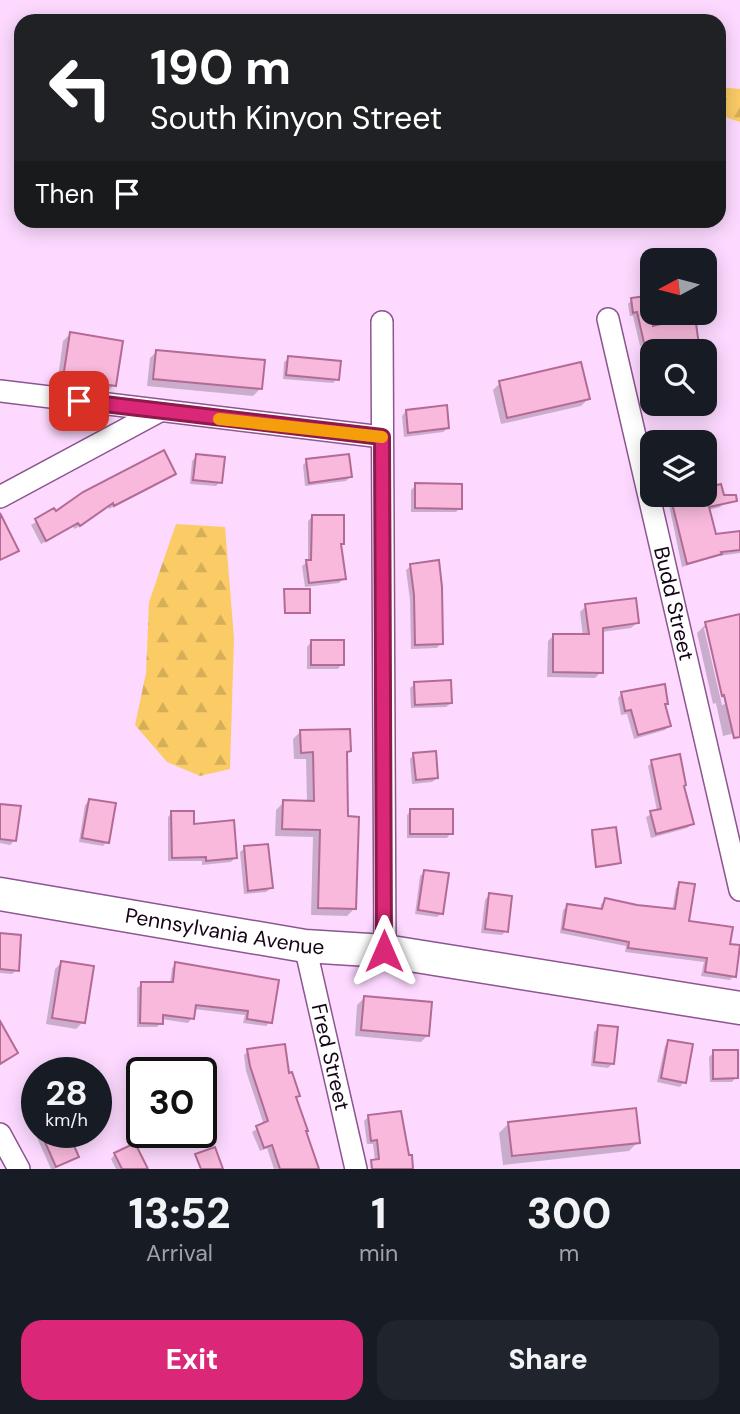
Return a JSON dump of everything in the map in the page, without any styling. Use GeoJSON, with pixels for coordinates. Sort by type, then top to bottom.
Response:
{"type":"FeatureCollection","features":[{"type":"Feature","properties":{"kind":"main road","name":"Pennsylvania Avenue"},"geometry":{"type":"LineString","coordinates":[[0,894],[305,946],[384,951],[740,1008]]}},
{"type":"Feature","properties":{"kind":"street","name":"Budd Street"},"geometry":{"type":"LineString","coordinates":[[608,318],[740,890]]}},
{"type":"Feature","properties":{"kind":"street"},"geometry":{"type":"LineString","coordinates":[[382,322],[384,951]]}},
{"type":"Feature","properties":{"kind":"street"},"geometry":{"type":"LineString","coordinates":[[0,391],[382,437]]}},
{"type":"Feature","properties":{"kind":"street"},"geometry":{"type":"LineString","coordinates":[[0,497],[158,412]]}},
{"type":"Feature","properties":{"kind":"street","name":"Fred Street"},"geometry":{"type":"LineString","coordinates":[[305,946],[356,1169]]}},
{"type":"Feature","properties":{"kind":"street"},"geometry":{"type":"LineString","coordinates":[[0,1134],[19,1169]]}},
{"type":"Feature","properties":{"kind":"green space"},"geometry":{"type":"Polygon","coordinates":[[[726,88],[740,89],[740,122],[726,117],[726,88]]]}},
{"type":"Feature","properties":{"kind":"green space"},"geometry":{"type":"Polygon","coordinates":[[[176,524],[225,527],[234,638],[230,769],[200,776],[167,762],[135,725],[146,673],[149,602],[176,524]]]}},
{"type":"Feature","properties":{"kind":"building"},"geometry":{"type":"Polygon","coordinates":[[[640,297],[640,325],[637,312],[633,313],[631,298],[640,297]]]}},
{"type":"Feature","properties":{"kind":"building"},"geometry":{"type":"Polygon","coordinates":[[[640,326],[696,326],[698,339],[643,339],[640,326]]]}},
{"type":"Feature","properties":{"kind":"building"},"geometry":{"type":"Polygon","coordinates":[[[70,332],[123,341],[116,386],[63,378],[70,332]]]}},
{"type":"Feature","properties":{"kind":"building"},"geometry":{"type":"Polygon","coordinates":[[[156,350],[265,360],[262,389],[153,379],[156,350]]]}},
{"type":"Feature","properties":{"kind":"building"},"geometry":{"type":"Polygon","coordinates":[[[288,356],[341,361],[339,380],[286,375],[288,356]]]}},
{"type":"Feature","properties":{"kind":"building"},"geometry":{"type":"Polygon","coordinates":[[[581,362],[590,399],[507,418],[499,381],[581,362]]]}},
{"type":"Feature","properties":{"kind":"building"},"geometry":{"type":"Polygon","coordinates":[[[447,405],[449,428],[408,433],[406,410],[447,405]]]}},
{"type":"Feature","properties":{"kind":"building"},"geometry":{"type":"Polygon","coordinates":[[[164,450],[176,474],[114,506],[113,503],[80,526],[78,523],[46,541],[35,519],[54,508],[56,511],[83,492],[164,450]]]}},
{"type":"Feature","properties":{"kind":"building"},"geometry":{"type":"Polygon","coordinates":[[[196,454],[225,457],[222,483],[193,480],[196,454]]]}},
{"type":"Feature","properties":{"kind":"building"},"geometry":{"type":"Polygon","coordinates":[[[349,454],[352,477],[309,483],[306,459],[349,454]]]}},
{"type":"Feature","properties":{"kind":"building"},"geometry":{"type":"Polygon","coordinates":[[[415,483],[462,484],[462,509],[415,508],[415,483]]]}},
{"type":"Feature","properties":{"kind":"building"},"geometry":{"type":"Polygon","coordinates":[[[721,484],[724,495],[736,495],[737,501],[717,505],[717,485],[721,484]]]}},
{"type":"Feature","properties":{"kind":"building"},"geometry":{"type":"Polygon","coordinates":[[[673,507],[709,507],[716,534],[740,531],[740,550],[721,552],[722,554],[687,564],[673,507]]]}},
{"type":"Feature","properties":{"kind":"building"},"geometry":{"type":"Polygon","coordinates":[[[0,513],[19,551],[0,560],[0,513]]]}},
{"type":"Feature","properties":{"kind":"building"},"geometry":{"type":"Polygon","coordinates":[[[312,515],[344,515],[344,544],[341,544],[346,579],[309,583],[306,560],[311,560],[312,515]]]}},
{"type":"Feature","properties":{"kind":"building"},"geometry":{"type":"Polygon","coordinates":[[[439,560],[443,644],[415,645],[410,564],[439,560]]]}},
{"type":"Feature","properties":{"kind":"building"},"geometry":{"type":"Polygon","coordinates":[[[284,589],[310,589],[310,613],[285,613],[284,589]]]}},
{"type":"Feature","properties":{"kind":"building"},"geometry":{"type":"Polygon","coordinates":[[[636,598],[639,623],[603,628],[603,673],[553,672],[553,634],[589,634],[585,604],[636,598]]]}},
{"type":"Feature","properties":{"kind":"building"},"geometry":{"type":"Polygon","coordinates":[[[740,614],[740,737],[734,738],[705,622],[740,614]]]}},
{"type":"Feature","properties":{"kind":"building"},"geometry":{"type":"Polygon","coordinates":[[[311,640],[344,640],[344,665],[311,665],[311,640]]]}},
{"type":"Feature","properties":{"kind":"building"},"geometry":{"type":"Polygon","coordinates":[[[451,680],[452,703],[415,705],[414,682],[451,680]]]}},
{"type":"Feature","properties":{"kind":"building"},"geometry":{"type":"Polygon","coordinates":[[[665,684],[668,704],[665,704],[671,726],[638,735],[631,710],[625,711],[621,692],[665,684]]]}},
{"type":"Feature","properties":{"kind":"building"},"geometry":{"type":"Polygon","coordinates":[[[350,729],[351,751],[347,752],[348,816],[359,817],[356,909],[318,908],[320,830],[282,829],[283,800],[314,801],[313,752],[301,753],[300,730],[350,729]]]}},
{"type":"Feature","properties":{"kind":"building"},"geometry":{"type":"Polygon","coordinates":[[[436,751],[438,778],[416,780],[413,753],[436,751]]]}},
{"type":"Feature","properties":{"kind":"building"},"geometry":{"type":"Polygon","coordinates":[[[680,754],[686,785],[684,786],[694,824],[656,834],[650,811],[661,809],[651,760],[680,754]]]}},
{"type":"Feature","properties":{"kind":"building"},"geometry":{"type":"Polygon","coordinates":[[[89,799],[116,803],[109,843],[82,838],[89,799]]]}},
{"type":"Feature","properties":{"kind":"building"},"geometry":{"type":"Polygon","coordinates":[[[0,804],[21,806],[16,841],[0,839],[0,804]]]}},
{"type":"Feature","properties":{"kind":"building"},"geometry":{"type":"Polygon","coordinates":[[[410,809],[453,809],[453,834],[410,834],[410,809]]]}},
{"type":"Feature","properties":{"kind":"building"},"geometry":{"type":"Polygon","coordinates":[[[171,811],[194,811],[194,824],[234,820],[237,858],[206,861],[206,857],[172,858],[171,811]]]}},
{"type":"Feature","properties":{"kind":"building"},"geometry":{"type":"Polygon","coordinates":[[[616,827],[621,863],[596,867],[592,830],[616,827]]]}},
{"type":"Feature","properties":{"kind":"building"},"geometry":{"type":"Polygon","coordinates":[[[268,844],[273,888],[248,891],[244,846],[268,844]]]}},
{"type":"Feature","properties":{"kind":"building"},"geometry":{"type":"Polygon","coordinates":[[[424,870],[449,873],[443,914],[418,910],[424,870]]]}},
{"type":"Feature","properties":{"kind":"building"},"geometry":{"type":"Polygon","coordinates":[[[679,882],[695,884],[689,921],[733,927],[730,944],[740,945],[736,977],[705,972],[707,958],[628,948],[629,942],[563,929],[567,904],[602,909],[605,898],[675,909],[679,882]]]}},
{"type":"Feature","properties":{"kind":"building"},"geometry":{"type":"Polygon","coordinates":[[[489,893],[512,896],[508,932],[485,929],[489,893]]]}},
{"type":"Feature","properties":{"kind":"building"},"geometry":{"type":"Polygon","coordinates":[[[0,933],[21,935],[19,971],[0,969],[0,933]]]}},
{"type":"Feature","properties":{"kind":"building"},"geometry":{"type":"Polygon","coordinates":[[[61,961],[94,966],[85,1023],[52,1018],[61,961]]]}},
{"type":"Feature","properties":{"kind":"building"},"geometry":{"type":"Polygon","coordinates":[[[175,962],[279,980],[272,1023],[247,1019],[248,1011],[196,1005],[194,1019],[163,1015],[163,1024],[140,1023],[141,982],[173,982],[175,962]]]}},
{"type":"Feature","properties":{"kind":"building"},"geometry":{"type":"Polygon","coordinates":[[[364,996],[432,1002],[429,1036],[361,1030],[364,996]]]}},
{"type":"Feature","properties":{"kind":"building"},"geometry":{"type":"Polygon","coordinates":[[[0,1021],[18,1053],[0,1064],[0,1021]]]}},
{"type":"Feature","properties":{"kind":"building"},"geometry":{"type":"Polygon","coordinates":[[[598,1025],[618,1027],[614,1064],[594,1062],[598,1025]]]}},
{"type":"Feature","properties":{"kind":"building"},"geometry":{"type":"Polygon","coordinates":[[[668,1040],[693,1044],[686,1083],[661,1078],[668,1040]]]}},
{"type":"Feature","properties":{"kind":"building"},"geometry":{"type":"Polygon","coordinates":[[[285,1044],[289,1073],[292,1072],[300,1096],[296,1097],[319,1169],[280,1169],[272,1145],[264,1148],[256,1126],[268,1121],[247,1049],[285,1044]]]}},
{"type":"Feature","properties":{"kind":"building"},"geometry":{"type":"Polygon","coordinates":[[[713,1050],[738,1050],[738,1078],[713,1079],[713,1050]]]}},
{"type":"Feature","properties":{"kind":"building"},"geometry":{"type":"Polygon","coordinates":[[[636,1108],[640,1143],[512,1156],[508,1122],[636,1108]]]}},
{"type":"Feature","properties":{"kind":"building"},"geometry":{"type":"Polygon","coordinates":[[[401,1111],[413,1169],[372,1169],[371,1160],[379,1159],[377,1140],[371,1141],[368,1115],[401,1111]]]}},
{"type":"Feature","properties":{"kind":"building"},"geometry":{"type":"Polygon","coordinates":[[[126,1147],[138,1148],[148,1169],[122,1169],[114,1153],[126,1147]]]}},
{"type":"Feature","properties":{"kind":"building"},"geometry":{"type":"Polygon","coordinates":[[[48,1148],[75,1148],[79,1157],[56,1167],[48,1148]]]}},
{"type":"Feature","properties":{"kind":"building"},"geometry":{"type":"Polygon","coordinates":[[[215,1148],[223,1169],[201,1169],[195,1154],[215,1148]]]}},
{"type":"Feature","properties":{"kind":"slow traffic"},"geometry":{"type":"LineString","coordinates":[[219,419],[382,437]]}},
{"type":"Feature","properties":{"kind":"route"},"geometry":{"type":"LineString","coordinates":[[79,401],[382,437],[384,951]]}}]}
